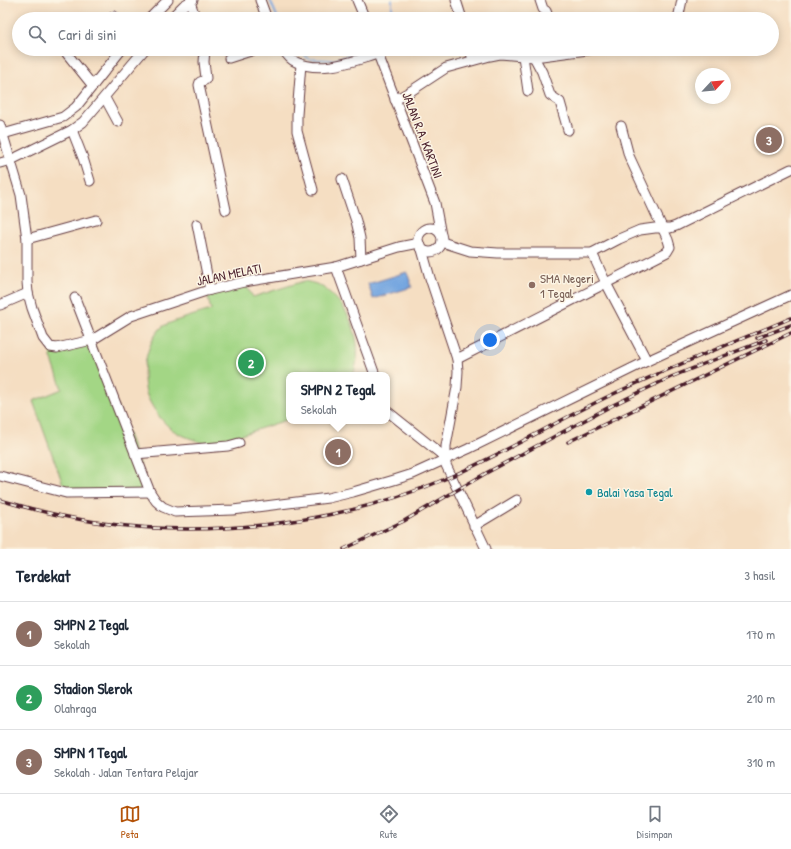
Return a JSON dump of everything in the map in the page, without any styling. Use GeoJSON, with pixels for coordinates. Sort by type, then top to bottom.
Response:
{"type":"FeatureCollection","features":[{"type":"Feature","properties":{"kind":"street"},"geometry":{"type":"LineString","coordinates":[[156,12],[168,0]]}},
{"type":"Feature","properties":{"kind":"street"},"geometry":{"type":"LineString","coordinates":[[260,0],[264,12]]}},
{"type":"Feature","properties":{"kind":"street"},"geometry":{"type":"LineString","coordinates":[[357,0],[362,12]]}},
{"type":"Feature","properties":{"kind":"street"},"geometry":{"type":"LineString","coordinates":[[456,0],[460,12]]}},
{"type":"Feature","properties":{"kind":"street"},"geometry":{"type":"LineString","coordinates":[[540,0],[543,9],[547,12]]}},
{"type":"Feature","properties":{"kind":"street"},"geometry":{"type":"LineString","coordinates":[[679,12],[682,0]]}},
{"type":"Feature","properties":{"kind":"street"},"geometry":{"type":"LineString","coordinates":[[177,12],[191,1],[194,12]]}},
{"type":"Feature","properties":{"kind":"street"},"geometry":{"type":"LineString","coordinates":[[69,56],[93,86]]}},
{"type":"Feature","properties":{"kind":"street"},"geometry":{"type":"LineString","coordinates":[[4,137],[63,117],[76,106],[117,56]]}},
{"type":"Feature","properties":{"kind":"street"},"geometry":{"type":"LineString","coordinates":[[0,163],[72,130],[83,122],[139,56]]}},
{"type":"Feature","properties":{"kind":"street"},"geometry":{"type":"LineString","coordinates":[[204,56],[206,78],[200,82],[199,88],[226,210]]}},
{"type":"Feature","properties":{"kind":"street"},"geometry":{"type":"LineString","coordinates":[[229,58],[235,56]]}},
{"type":"Feature","properties":{"kind":"street"},"geometry":{"type":"LineString","coordinates":[[288,56],[291,60],[301,64],[329,67],[342,65],[364,56]]}},
{"type":"Feature","properties":{"kind":"street","name":"JALAN R.A. KARTINI"},"geometry":{"type":"LineString","coordinates":[[379,56],[435,203],[441,241]]}},
{"type":"Feature","properties":{"kind":"street"},"geometry":{"type":"LineString","coordinates":[[472,56],[473,60]]}},
{"type":"Feature","properties":{"kind":"street"},"geometry":{"type":"LineString","coordinates":[[395,100],[411,92],[442,69],[491,56]]}},
{"type":"Feature","properties":{"kind":"street"},"geometry":{"type":"LineString","coordinates":[[528,91],[523,56],[538,56]]}},
{"type":"Feature","properties":{"kind":"street"},"geometry":{"type":"LineString","coordinates":[[534,57],[542,72],[550,95],[560,102],[568,130]]}},
{"type":"Feature","properties":{"kind":"street"},"geometry":{"type":"LineString","coordinates":[[301,64],[296,115],[297,131],[314,190]]}},
{"type":"Feature","properties":{"kind":"street"},"geometry":{"type":"LineString","coordinates":[[105,98],[118,122]]}},
{"type":"Feature","properties":{"kind":"street"},"geometry":{"type":"LineString","coordinates":[[0,125],[21,195],[27,240],[26,282],[28,293],[0,305]]}},
{"type":"Feature","properties":{"kind":"street"},"geometry":{"type":"LineString","coordinates":[[457,359],[667,252],[670,247],[669,243],[628,156],[621,126]]}},
{"type":"Feature","properties":{"kind":"street"},"geometry":{"type":"LineString","coordinates":[[72,130],[90,181]]}},
{"type":"Feature","properties":{"kind":"street"},"geometry":{"type":"LineString","coordinates":[[441,241],[470,251],[498,253],[592,253],[640,230],[655,228],[663,229],[676,226],[791,169]]}},
{"type":"Feature","properties":{"kind":"street"},"geometry":{"type":"LineString","coordinates":[[342,179],[356,221],[360,238],[361,259]]}},
{"type":"Feature","properties":{"kind":"street"},"geometry":{"type":"LineString","coordinates":[[435,203],[431,218],[419,235],[420,245],[430,278],[457,359],[457,387],[446,446],[446,466],[486,549]]}},
{"type":"Feature","properties":{"kind":"street"},"geometry":{"type":"LineString","coordinates":[[27,240],[96,220]]}},
{"type":"Feature","properties":{"kind":"street"},"geometry":{"type":"LineString","coordinates":[[197,224],[210,290]]}},
{"type":"Feature","properties":{"kind":"street"},"geometry":{"type":"LineString","coordinates":[[424,229],[432,228],[439,232],[441,241],[432,258],[430,278]]}},
{"type":"Feature","properties":{"kind":"street"},"geometry":{"type":"LineString","coordinates":[[420,245],[427,251],[431,252],[435,251],[441,241]]}},
{"type":"Feature","properties":{"kind":"street","name":"JALAN MELATI"},"geometry":{"type":"LineString","coordinates":[[28,293],[43,338],[50,347],[57,348],[92,340],[131,316],[210,290],[244,282],[336,267],[399,247],[420,245]]}},
{"type":"Feature","properties":{"kind":"street"},"geometry":{"type":"LineString","coordinates":[[592,253],[647,361]]}},
{"type":"Feature","properties":{"kind":"street"},"geometry":{"type":"LineString","coordinates":[[336,267],[374,372]]}},
{"type":"Feature","properties":{"kind":"street"},"geometry":{"type":"LineString","coordinates":[[75,298],[150,492],[156,501],[163,507],[175,512],[233,510],[328,498],[413,474],[468,449],[647,361],[791,294]]}},
{"type":"Feature","properties":{"kind":"street"},"geometry":{"type":"LineString","coordinates":[[390,413],[446,458]]}},
{"type":"Feature","properties":{"kind":"street"},"geometry":{"type":"LineString","coordinates":[[135,454],[228,446],[239,443]]}},
{"type":"Feature","properties":{"kind":"street"},"geometry":{"type":"LineString","coordinates":[[0,476],[66,493],[150,492]]}},
{"type":"Feature","properties":{"kind":"street"},"geometry":{"type":"LineString","coordinates":[[474,526],[517,500]]}},
{"type":"Feature","properties":{"kind":"green space"},"geometry":{"type":"Polygon","coordinates":[[[304,281],[319,285],[330,292],[346,313],[352,324],[356,337],[357,363],[354,372],[286,372],[286,420],[208,446],[179,434],[170,428],[160,418],[150,402],[145,390],[144,371],[148,351],[156,334],[165,325],[211,310],[206,291],[244,282],[253,297],[304,281]]]}},
{"type":"Feature","properties":{"kind":"green space"},"geometry":{"type":"Polygon","coordinates":[[[92,340],[150,492],[66,493],[33,401],[62,389],[51,357],[50,347],[92,340]]]}},
{"type":"Feature","properties":{"kind":"water"},"geometry":{"type":"Polygon","coordinates":[[[407,272],[412,287],[373,299],[368,284],[407,272]]]}},
{"type":"Feature","properties":{"kind":"waterway"},"geometry":{"type":"LineString","coordinates":[[270,0],[275,12]]}},
{"type":"Feature","properties":{"kind":"waterway"},"geometry":{"type":"LineString","coordinates":[[392,0],[392,12]]}},
{"type":"Feature","properties":{"kind":"waterway"},"geometry":{"type":"LineString","coordinates":[[305,56],[309,59],[334,60],[346,56]]}},
{"type":"Feature","properties":{"kind":"railway"},"geometry":{"type":"LineString","coordinates":[[0,500],[76,519],[102,523],[190,529],[281,523],[370,505],[412,492],[452,476],[632,385],[791,318]]}},
{"type":"Feature","properties":{"kind":"railway"},"geometry":{"type":"LineString","coordinates":[[757,338],[791,325]]}},
{"type":"Feature","properties":{"kind":"railway"},"geometry":{"type":"LineString","coordinates":[[568,442],[791,333]]}},
{"type":"Feature","properties":{"kind":"railway"},"geometry":{"type":"LineString","coordinates":[[344,549],[404,521],[488,472],[613,405],[671,377],[766,340]]}},
{"type":"Feature","properties":{"kind":"place","name":"SMPN 1 Tegal"},"geometry":{"type":"Point","coordinates":[769,140]}},
{"type":"Feature","properties":{"kind":"place","name":"SMA Negeri 1 Tegal"},"geometry":{"type":"Point","coordinates":[532,285]}},
{"type":"Feature","properties":{"kind":"place","name":"Stadion Slerok"},"geometry":{"type":"Point","coordinates":[251,363]}},
{"type":"Feature","properties":{"kind":"place","name":"SMPN 2 Tegal"},"geometry":{"type":"Point","coordinates":[338,452]}},
{"type":"Feature","properties":{"kind":"place","name":"Balai Yasa Tegal"},"geometry":{"type":"Point","coordinates":[589,492]}}]}
